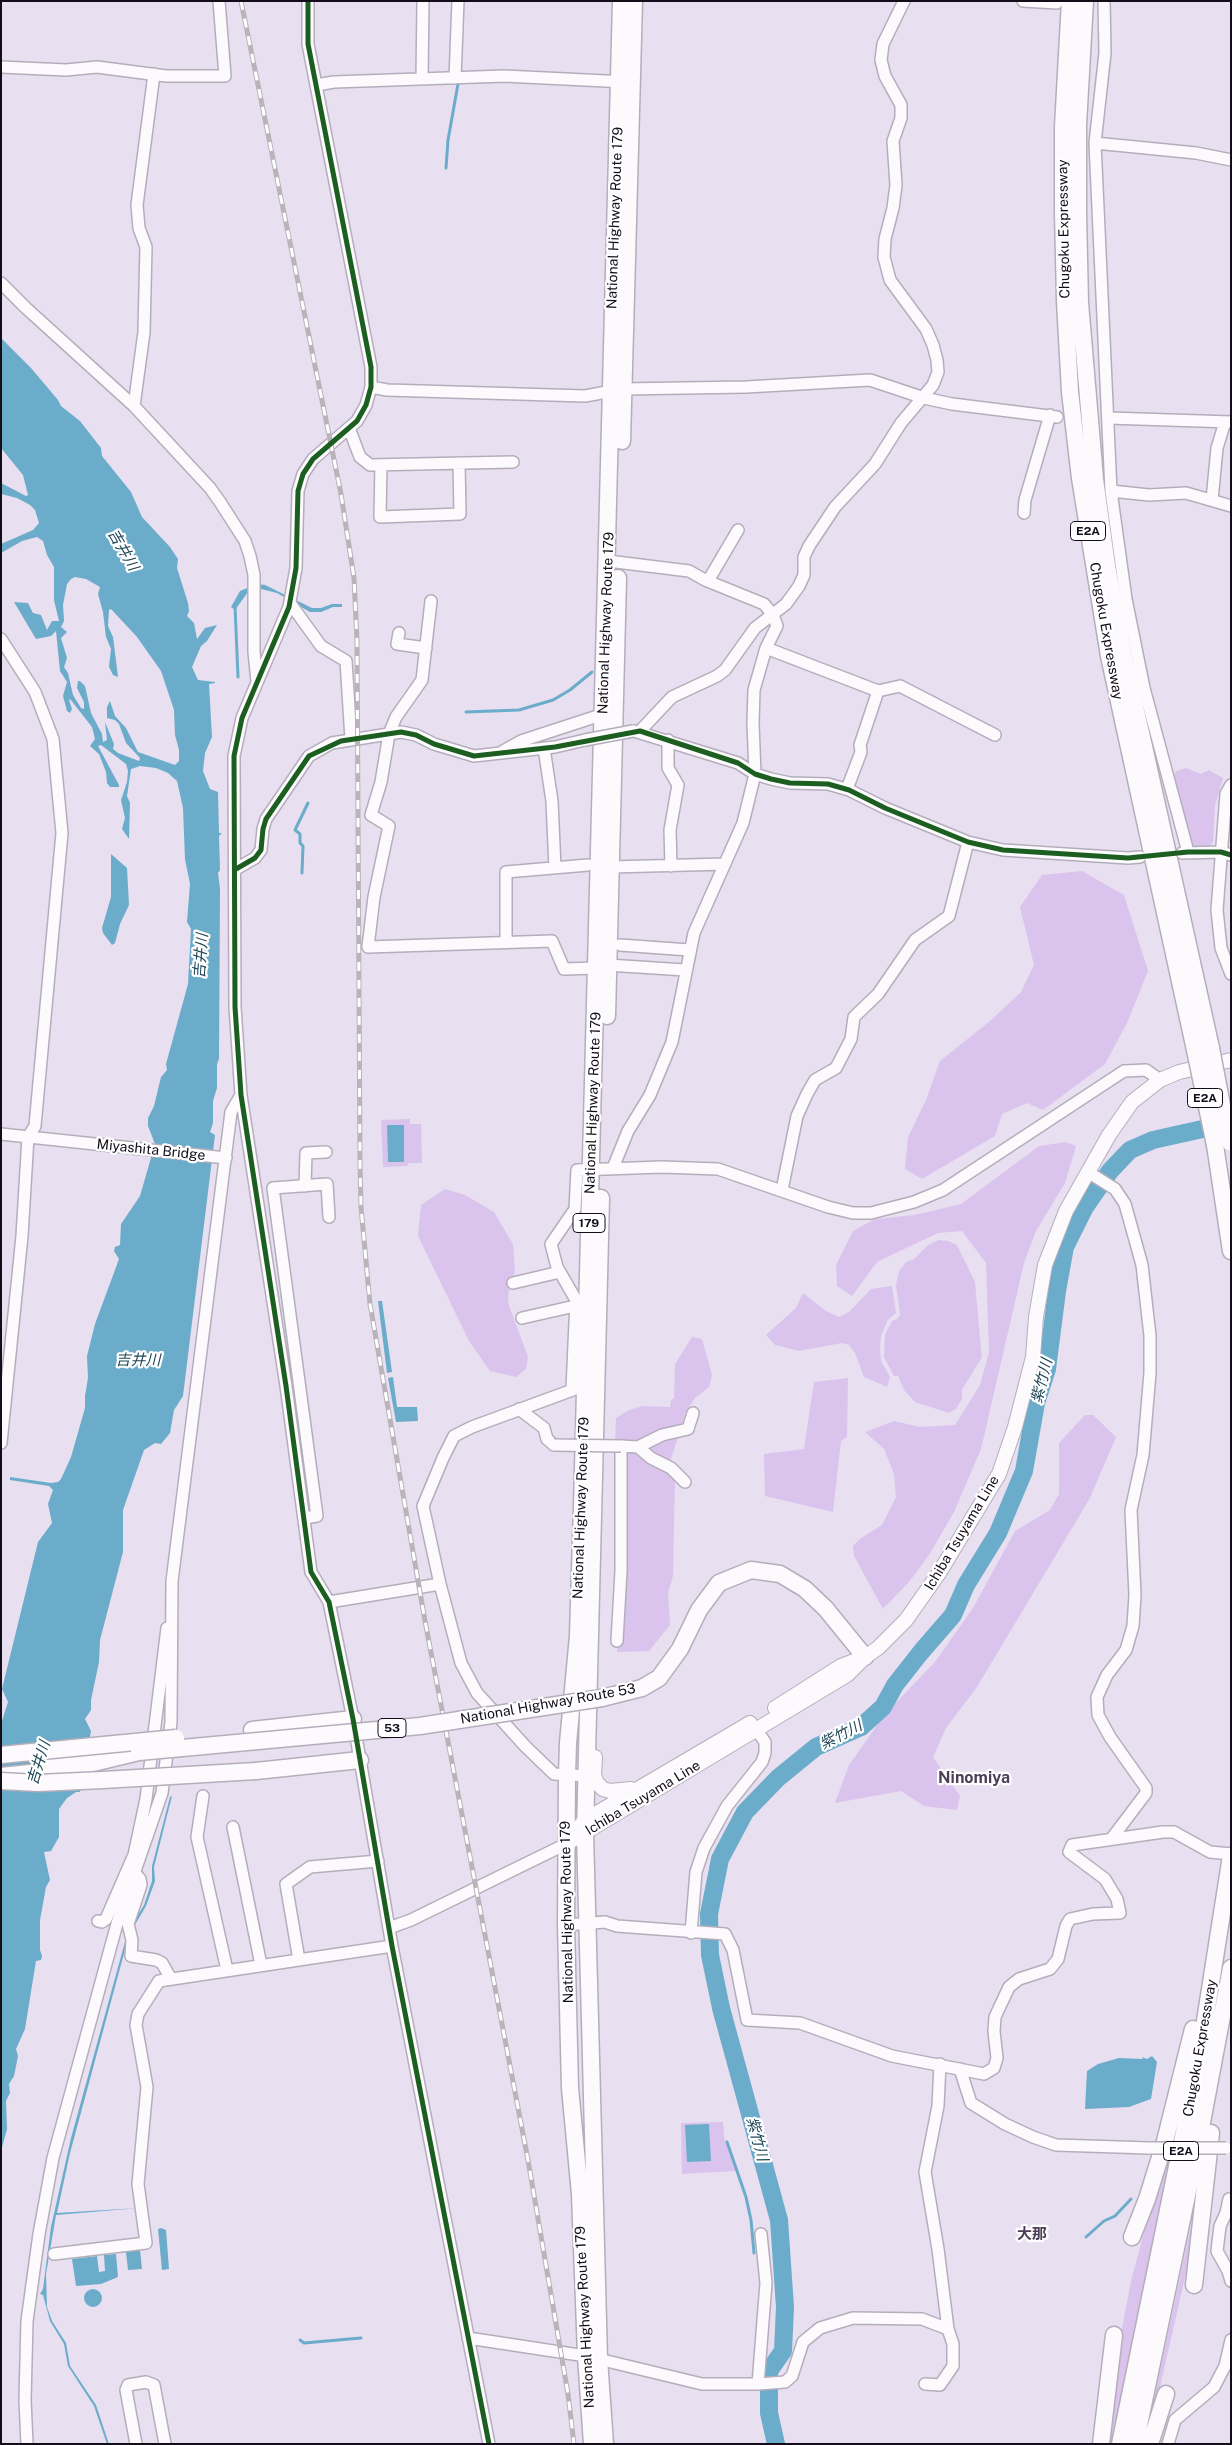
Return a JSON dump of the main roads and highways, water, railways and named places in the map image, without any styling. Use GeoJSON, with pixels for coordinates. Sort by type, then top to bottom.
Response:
{"type":"FeatureCollection","features":[{"type":"Feature","properties":{"kind":"highway","name":"National Highway Route 179"},"geometry":{"type":"LineString","coordinates":[[605,2444],[592,2357],[570,2088],[566,1844],[568,1743],[578,1636],[585,1387],[602,1168],[602,966],[625,82],[621,1]]}},
{"type":"Feature","properties":{"kind":"highway","name":"National Highway Route 179"},"geometry":{"type":"LineString","coordinates":[[625,82],[634,1]]}},
{"type":"Feature","properties":{"kind":"highway","name":"Chugoku Expressway"},"geometry":{"type":"LineString","coordinates":[[1063,2],[1062,213],[1069,365],[1080,478],[1109,656],[1225,1146],[1231,1251]]}},
{"type":"Feature","properties":{"kind":"highway","name":"Chugoku Expressway"},"geometry":{"type":"LineString","coordinates":[[1096,2],[1078,125],[1080,303],[1094,479],[1107,566],[1203,1049]]}},
{"type":"Feature","properties":{"kind":"highway","name":"National Highway Route 179"},"geometry":{"type":"LineString","coordinates":[[602,966],[611,867],[609,712]]}},
{"type":"Feature","properties":{"kind":"highway","name":"National Highway Route 179"},"geometry":{"type":"LineString","coordinates":[[585,1387],[588,1720],[585,1826],[592,2444]]}},
{"type":"Feature","properties":{"kind":"highway","name":"National Highway Route 53"},"geometry":{"type":"LineString","coordinates":[[1,1759],[139,1752],[420,1726],[602,1698],[642,1688],[659,1678],[680,1649],[699,1610],[719,1583],[751,1570],[780,1574],[805,1589],[826,1609],[865,1657]]}},
{"type":"Feature","properties":{"kind":"highway"},"geometry":{"type":"LineString","coordinates":[[1,1755],[353,1719]]}},
{"type":"Feature","properties":{"kind":"highway","name":"National Highway Route 53"},"geometry":{"type":"LineString","coordinates":[[1,1776],[68,1768],[139,1752]]}},
{"type":"Feature","properties":{"kind":"highway"},"geometry":{"type":"LineString","coordinates":[[1,1781],[94,1781],[256,1771],[360,1760]]}},
{"type":"Feature","properties":{"kind":"highway","name":"Chugoku Expressway"},"geometry":{"type":"LineString","coordinates":[[1120,2444],[1197,2069],[1231,1855]]}},
{"type":"Feature","properties":{"kind":"highway"},"geometry":{"type":"LineString","coordinates":[[1132,2238],[1147,2199],[1175,2105],[1206,1965],[1220,1932]]}},
{"type":"Feature","properties":{"kind":"highway","name":"Chugoku Expressway"},"geometry":{"type":"LineString","coordinates":[[1135,2444],[1200,2138],[1231,1968]]}},
{"type":"Feature","properties":{"kind":"highway"},"geometry":{"type":"LineString","coordinates":[[1194,2285],[1228,1990]]}},
{"type":"Feature","properties":{"kind":"highway"},"geometry":{"type":"LineString","coordinates":[[1101,2444],[1114,2335]]}},
{"type":"Feature","properties":{"kind":"highway"},"geometry":{"type":"LineString","coordinates":[[1150,2444],[1166,2394]]}},
{"type":"Feature","properties":{"kind":"main road","name":"Ichiba Tsuyama Line"},"geometry":{"type":"LineString","coordinates":[[566,1844],[585,1826],[638,1788],[847,1675],[865,1657],[887,1640],[924,1596],[972,1521],[999,1474],[1018,1418],[1033,1357],[1036,1317],[1045,1265],[1066,1210],[1093,1174],[1121,1116],[1132,1102],[1160,1080],[1179,1072],[1231,1060]]}},
{"type":"Feature","properties":{"kind":"main road"},"geometry":{"type":"LineString","coordinates":[[588,1720],[595,1745],[594,1775],[597,1783],[610,1791],[638,1788]]}},
{"type":"Feature","properties":{"kind":"main road","name":"Ichiba Tsuyama Line"},"geometry":{"type":"LineString","coordinates":[[585,1826],[754,1726]]}},
{"type":"Feature","properties":{"kind":"water","name":"吉井川"},"geometry":{"type":"Polygon","coordinates":[[[1,338],[31,368],[61,406],[80,421],[101,448],[102,456],[131,492],[142,517],[170,547],[178,559],[177,568],[188,603],[189,611],[187,616],[194,623],[197,639],[205,628],[217,625],[207,641],[201,646],[192,667],[198,680],[215,682],[209,684],[212,737],[205,753],[203,771],[210,789],[218,792],[219,833],[222,833],[219,836],[220,870],[218,873],[220,889],[219,1059],[217,1064],[217,1088],[213,1101],[213,1123],[210,1132],[215,1135],[183,1396],[174,1410],[170,1433],[161,1444],[155,1443],[144,1450],[123,1510],[123,1552],[100,1640],[99,1662],[91,1700],[91,1710],[85,1719],[91,1731],[80,1792],[76,1792],[67,1798],[59,1809],[59,1837],[51,1851],[44,1852],[50,1880],[46,1887],[40,1920],[40,1950],[42,1956],[41,1960],[36,1961],[25,2029],[16,2049],[18,2056],[14,2076],[9,2084],[10,2093],[6,2101],[7,2129],[1,2151],[1,1724],[8,1702],[2,1689],[38,1542],[52,1523],[48,1504],[53,1490],[49,1486],[10,1480],[10,1477],[51,1483],[58,1482],[71,1457],[85,1408],[88,1378],[87,1356],[95,1324],[119,1259],[114,1251],[115,1247],[120,1245],[121,1224],[140,1196],[155,1144],[148,1126],[148,1118],[154,1106],[161,1077],[167,1070],[166,1064],[188,984],[191,929],[187,922],[190,884],[185,859],[183,808],[177,781],[168,773],[156,768],[140,766],[131,769],[127,796],[130,803],[129,839],[122,829],[125,818],[121,800],[127,782],[128,771],[126,764],[101,745],[98,746],[119,785],[119,787],[110,787],[107,783],[106,772],[99,754],[90,746],[95,739],[92,727],[70,699],[72,709],[70,713],[67,711],[63,696],[67,682],[60,671],[56,631],[51,636],[36,639],[14,602],[28,603],[33,613],[41,615],[47,630],[52,621],[59,621],[54,600],[54,567],[47,555],[43,541],[37,537],[22,541],[1,553],[1,544],[33,530],[39,523],[35,510],[30,505],[17,498],[1,494],[1,483],[26,496],[28,495],[23,475],[1,448],[1,338]],[[75,577],[71,579],[67,584],[63,605],[64,621],[61,627],[67,632],[61,638],[67,658],[64,667],[68,673],[73,695],[81,708],[84,709],[84,702],[77,688],[78,681],[80,681],[85,686],[91,713],[102,734],[103,742],[107,740],[105,722],[114,744],[113,749],[118,753],[139,761],[140,758],[126,743],[119,724],[115,720],[107,718],[107,707],[110,701],[115,716],[126,728],[138,752],[175,765],[179,761],[179,750],[175,735],[174,710],[161,671],[137,637],[111,609],[109,610],[108,626],[113,637],[118,677],[113,675],[109,667],[111,649],[106,637],[103,612],[98,594],[100,587],[86,579],[75,577]]]}},
{"type":"Feature","properties":{"kind":"water"},"geometry":{"type":"Polygon","coordinates":[[[257,584],[265,585],[312,608],[321,608],[332,604],[342,604],[342,607],[333,607],[321,612],[310,612],[277,593],[257,588],[248,592],[235,610],[231,607],[240,591],[257,584]]]}},
{"type":"Feature","properties":{"kind":"water"},"geometry":{"type":"Polygon","coordinates":[[[111,854],[127,868],[129,905],[120,924],[115,943],[112,945],[103,933],[102,928],[111,897],[111,854]]]}},
{"type":"Feature","properties":{"kind":"water"},"geometry":{"type":"Polygon","coordinates":[[[387,1125],[404,1125],[404,1162],[388,1162],[387,1125]]]}},
{"type":"Feature","properties":{"kind":"water"},"geometry":{"type":"Polygon","coordinates":[[[378,1301],[382,1301],[392,1372],[387,1373],[378,1301]]]}},
{"type":"Feature","properties":{"kind":"water"},"geometry":{"type":"Polygon","coordinates":[[[393,1377],[397,1407],[417,1407],[418,1421],[396,1422],[388,1378],[393,1377]]]}},
{"type":"Feature","properties":{"kind":"water"},"geometry":{"type":"Polygon","coordinates":[[[172,1796],[154,1867],[155,1881],[146,1906],[129,1935],[70,2153],[57,2213],[139,2208],[56,2215],[46,2274],[47,2307],[52,2321],[66,2343],[70,2366],[96,2405],[109,2444],[107,2444],[94,2406],[68,2366],[64,2344],[50,2321],[43,2295],[40,2294],[43,2289],[51,2227],[71,2138],[128,1931],[144,1905],[152,1881],[152,1866],[170,1797],[172,1796]]]}},
{"type":"Feature","properties":{"kind":"water"},"geometry":{"type":"Polygon","coordinates":[[[1152,2056],[1157,2062],[1151,2099],[1129,2107],[1085,2109],[1087,2071],[1098,2064],[1119,2058],[1143,2059],[1142,2057],[1147,2059],[1152,2056]]]}},
{"type":"Feature","properties":{"kind":"water"},"geometry":{"type":"Polygon","coordinates":[[[709,2124],[711,2161],[687,2162],[685,2125],[709,2124]]]}},
{"type":"Feature","properties":{"kind":"water"},"geometry":{"type":"Polygon","coordinates":[[[158,2229],[166,2230],[169,2269],[162,2270],[158,2229]]]}},
{"type":"Feature","properties":{"kind":"water"},"geometry":{"type":"Polygon","coordinates":[[[140,2250],[142,2269],[128,2270],[126,2252],[140,2250]]]}},
{"type":"Feature","properties":{"kind":"water"},"geometry":{"type":"Polygon","coordinates":[[[116,2254],[118,2277],[101,2284],[76,2286],[72,2259],[97,2256],[99,2272],[105,2271],[104,2255],[116,2254]]]}},
{"type":"Feature","properties":{"kind":"water"},"geometry":{"type":"Polygon","coordinates":[[[89,2289],[97,2289],[102,2294],[100,2305],[89,2307],[84,2302],[84,2294],[89,2289]]]}},
{"type":"Feature","properties":{"kind":"waterway"},"geometry":{"type":"LineString","coordinates":[[446,168],[448,140],[458,84]]}},
{"type":"Feature","properties":{"kind":"waterway"},"geometry":{"type":"LineString","coordinates":[[235,606],[238,677]]}},
{"type":"Feature","properties":{"kind":"waterway"},"geometry":{"type":"LineString","coordinates":[[466,712],[519,710],[553,700],[570,690],[592,672]]}},
{"type":"Feature","properties":{"kind":"waterway"},"geometry":{"type":"LineString","coordinates":[[302,873],[303,846],[300,843],[300,834],[295,830],[308,803]]}},
{"type":"Feature","properties":{"kind":"waterway","name":"紫竹川"},"geometry":{"type":"LineString","coordinates":[[776,2444],[769,2413],[769,2371],[783,2351],[785,2307],[779,2220],[721,2008],[710,1955],[709,1914],[720,1859],[745,1812],[778,1778],[816,1747],[861,1727],[883,1707],[895,1685],[953,1615],[966,1585],[998,1533],[1024,1471],[1036,1403],[1047,1369],[1065,1247],[1085,1207],[1110,1171],[1130,1150],[1153,1140],[1225,1124]]}},
{"type":"Feature","properties":{"kind":"waterway"},"geometry":{"type":"LineString","coordinates":[[727,2142],[746,2197],[751,2220],[754,2253]]}},
{"type":"Feature","properties":{"kind":"waterway"},"geometry":{"type":"LineString","coordinates":[[1086,2237],[1104,2221],[1115,2216],[1131,2199]]}},
{"type":"Feature","properties":{"kind":"waterway"},"geometry":{"type":"LineString","coordinates":[[300,2340],[304,2343],[361,2338]]}},
{"type":"Feature","properties":{"kind":"railway"},"geometry":{"type":"LineString","coordinates":[[241,1],[341,494],[354,578],[357,641],[360,1162],[361,1207],[370,1304],[425,1621],[528,2160],[568,2394],[574,2444]]}},
{"type":"Feature","properties":{"kind":"district","name":"Ninomiya"},"geometry":{"type":"Point","coordinates":[974,1778]}},
{"type":"Feature","properties":{"kind":"district","name":"大那"},"geometry":{"type":"Point","coordinates":[1032,2234]}}]}
